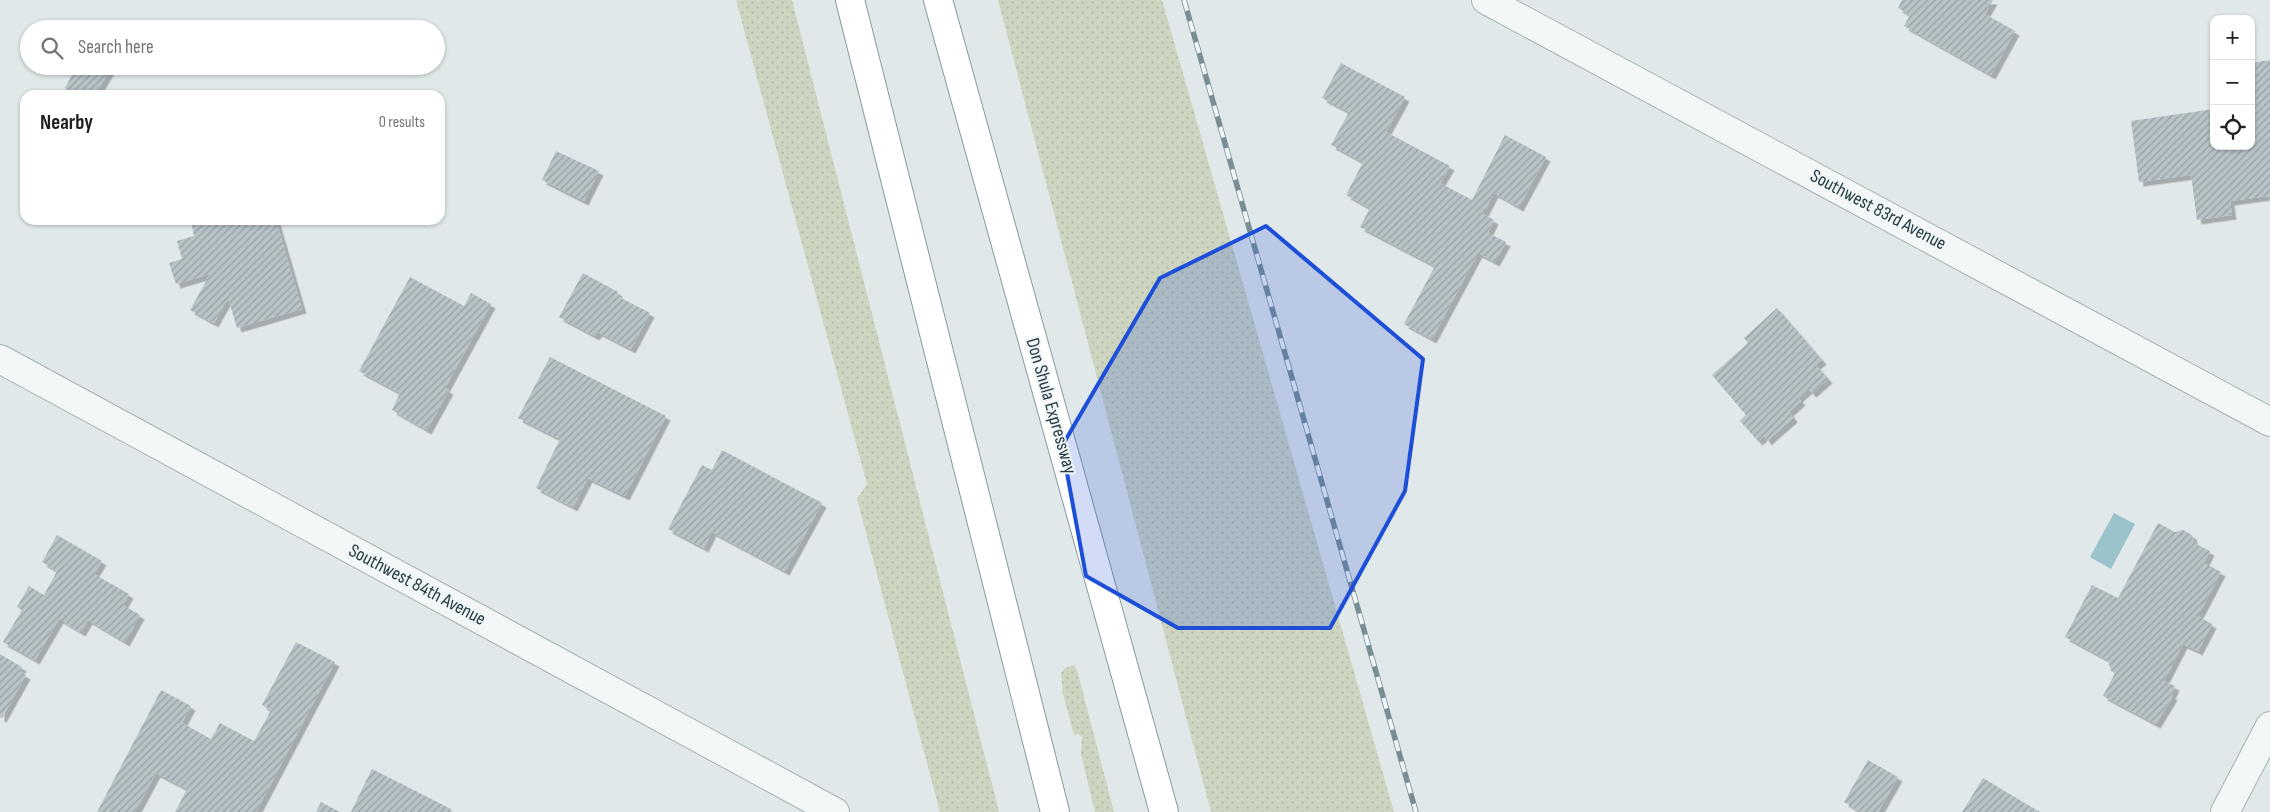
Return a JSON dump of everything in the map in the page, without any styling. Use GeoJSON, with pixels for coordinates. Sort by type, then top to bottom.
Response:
{"type":"FeatureCollection","features":[{"type":"Feature","properties":{"kind":"highway"},"geometry":{"type":"LineString","coordinates":[[850,0],[1055,812]]}},
{"type":"Feature","properties":{"kind":"highway","name":"Don Shula Expressway"},"geometry":{"type":"LineString","coordinates":[[938,0],[1164,812]]}},
{"type":"Feature","properties":{"kind":"street","name":"Southwest 83rd Avenue"},"geometry":{"type":"LineString","coordinates":[[1486,0],[2270,422]]}},
{"type":"Feature","properties":{"kind":"street","name":"Southwest 84th Avenue"},"geometry":{"type":"LineString","coordinates":[[0,359],[835,812]]}},
{"type":"Feature","properties":{"kind":"street"},"geometry":{"type":"LineString","coordinates":[[2225,812],[2270,726]]}},
{"type":"Feature","properties":{"kind":"highlighted area"},"geometry":{"type":"Polygon","coordinates":[[[1266,226],[1423,359],[1405,491],[1330,628],[1178,628],[1086,576],[1062,446],[1160,278],[1266,226]]]}},
{"type":"Feature","properties":{"kind":"green space"},"geometry":{"type":"Polygon","coordinates":[[[736,0],[792,0],[999,812],[940,812],[857,499],[867,484],[736,0]]]}},
{"type":"Feature","properties":{"kind":"green space"},"geometry":{"type":"Polygon","coordinates":[[[998,0],[1162,0],[1394,812],[1211,812],[998,0]]]}},
{"type":"Feature","properties":{"kind":"green space"},"geometry":{"type":"Polygon","coordinates":[[[1074,665],[1077,670],[1114,812],[1095,812],[1081,754],[1082,737],[1079,734],[1074,735],[1063,694],[1061,673],[1065,668],[1074,665]]]}},
{"type":"Feature","properties":{"kind":"water"},"geometry":{"type":"Polygon","coordinates":[[[2114,513],[2135,524],[2111,569],[2090,557],[2114,513]]]}},
{"type":"Feature","properties":{"kind":"building"},"geometry":{"type":"Polygon","coordinates":[[[1902,0],[1993,0],[1985,14],[2015,31],[1991,75],[1904,26],[1910,15],[1898,8],[1902,0]]]}},
{"type":"Feature","properties":{"kind":"building"},"geometry":{"type":"Polygon","coordinates":[[[2270,60],[2270,200],[2268,196],[2230,201],[2232,215],[2197,220],[2191,175],[2139,182],[2131,121],[2210,110],[2210,150],[2255,150],[2255,62],[2270,60]]]}},
{"type":"Feature","properties":{"kind":"building"},"geometry":{"type":"Polygon","coordinates":[[[1341,63],[1405,97],[1386,132],[1450,166],[1440,183],[1472,200],[1505,135],[1546,157],[1519,207],[1494,193],[1483,214],[1494,220],[1488,233],[1506,242],[1495,262],[1478,253],[1432,339],[1404,324],[1435,266],[1360,227],[1370,208],[1346,195],[1363,162],[1331,145],[1349,112],[1322,98],[1341,63]]]}},
{"type":"Feature","properties":{"kind":"building"},"geometry":{"type":"Polygon","coordinates":[[[72,75],[107,75],[98,90],[68,90],[65,88],[72,75]]]}},
{"type":"Feature","properties":{"kind":"building"},"geometry":{"type":"Polygon","coordinates":[[[556,151],[599,171],[584,201],[542,180],[556,151]]]}},
{"type":"Feature","properties":{"kind":"building"},"geometry":{"type":"Polygon","coordinates":[[[192,225],[277,225],[302,309],[237,328],[228,298],[214,323],[190,310],[210,274],[176,284],[169,263],[182,259],[177,241],[194,236],[192,225]]]}},
{"type":"Feature","properties":{"kind":"building"},"geometry":{"type":"Polygon","coordinates":[[[583,273],[618,292],[617,296],[650,313],[631,349],[598,332],[595,336],[559,317],[583,273]]]}},
{"type":"Feature","properties":{"kind":"building"},"geometry":{"type":"Polygon","coordinates":[[[410,277],[464,306],[471,293],[491,304],[445,388],[449,390],[427,430],[392,410],[400,393],[359,371],[410,277]]]}},
{"type":"Feature","properties":{"kind":"building"},"geometry":{"type":"Polygon","coordinates":[[[1777,308],[1822,360],[1816,365],[1828,379],[1812,393],[1808,389],[1798,398],[1801,401],[1789,412],[1793,418],[1767,441],[1764,436],[1758,441],[1740,421],[1746,415],[1712,375],[1748,343],[1744,338],[1777,308]]]}},
{"type":"Feature","properties":{"kind":"building"},"geometry":{"type":"Polygon","coordinates":[[[550,357],[666,416],[625,496],[588,478],[573,507],[536,488],[560,439],[518,418],[550,357]]]}},
{"type":"Feature","properties":{"kind":"building"},"geometry":{"type":"Polygon","coordinates":[[[722,450],[822,503],[785,571],[712,532],[704,548],[668,529],[702,465],[712,470],[722,450]]]}},
{"type":"Feature","properties":{"kind":"building"},"geometry":{"type":"Polygon","coordinates":[[[2158,523],[2175,532],[2183,530],[2192,535],[2194,543],[2210,551],[2204,563],[2221,572],[2198,616],[2212,624],[2198,651],[2183,644],[2164,681],[2175,686],[2171,695],[2173,696],[2156,724],[2103,696],[2115,673],[2111,671],[2108,660],[2065,637],[2092,585],[2118,598],[2158,523]]]}},
{"type":"Feature","properties":{"kind":"building"},"geometry":{"type":"Polygon","coordinates":[[[57,535],[102,561],[94,574],[129,594],[123,605],[140,615],[125,642],[88,620],[81,632],[59,619],[35,660],[3,642],[22,610],[17,607],[29,586],[44,595],[57,571],[42,562],[57,535]]]}},
{"type":"Feature","properties":{"kind":"building"},"geometry":{"type":"Polygon","coordinates":[[[296,642],[335,662],[256,812],[175,812],[187,789],[156,773],[135,812],[97,812],[161,690],[191,706],[182,723],[211,739],[220,723],[254,741],[271,710],[262,705],[296,642]]]}},
{"type":"Feature","properties":{"kind":"building"},"geometry":{"type":"Polygon","coordinates":[[[0,654],[22,667],[19,671],[26,675],[2,718],[0,717],[0,654]]]}},
{"type":"Feature","properties":{"kind":"building"},"geometry":{"type":"Polygon","coordinates":[[[1868,760],[1898,777],[1878,812],[1861,812],[1844,802],[1868,760]]]}},
{"type":"Feature","properties":{"kind":"building"},"geometry":{"type":"Polygon","coordinates":[[[372,769],[451,809],[450,812],[351,812],[372,769]]]}},
{"type":"Feature","properties":{"kind":"building"},"geometry":{"type":"Polygon","coordinates":[[[1983,778],[2040,812],[1962,812],[1983,778]]]}},
{"type":"Feature","properties":{"kind":"building"},"geometry":{"type":"Polygon","coordinates":[[[321,802],[340,812],[316,812],[321,802]]]}},
{"type":"Feature","properties":{"kind":"railway"},"geometry":{"type":"LineString","coordinates":[[1184,0],[1416,812]]}}]}
